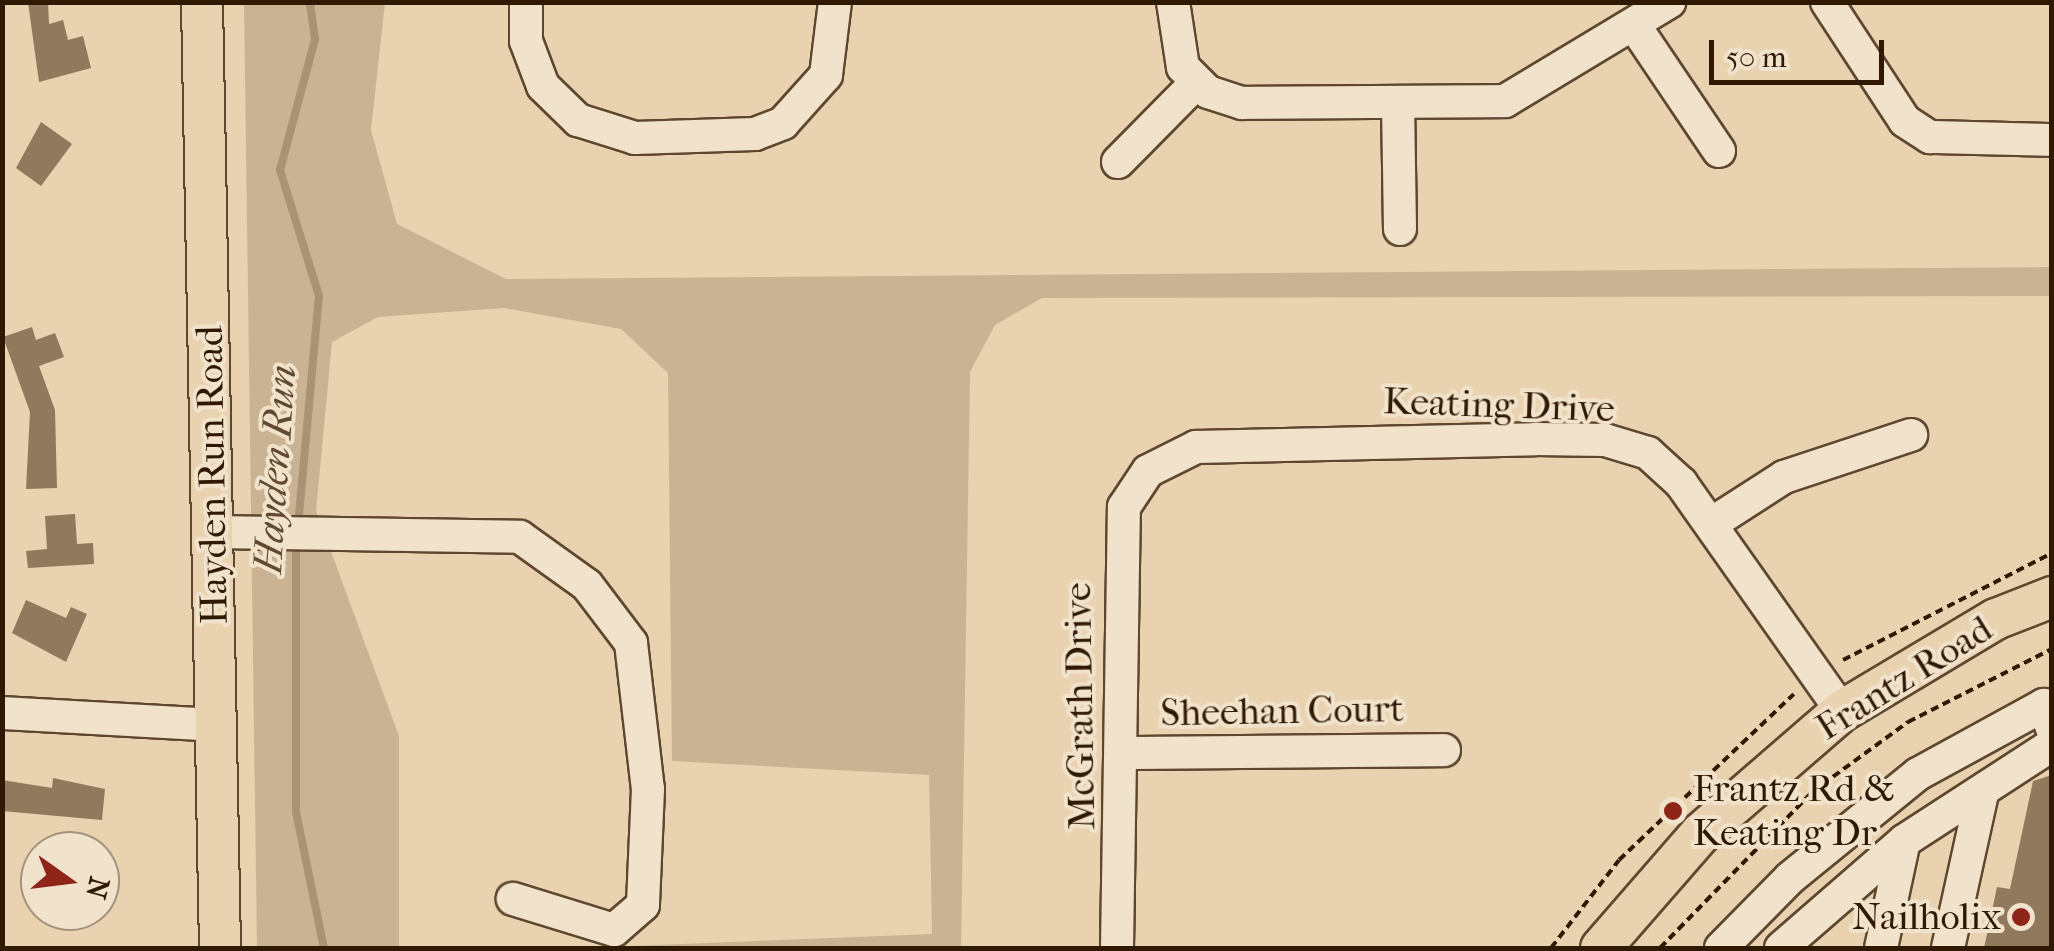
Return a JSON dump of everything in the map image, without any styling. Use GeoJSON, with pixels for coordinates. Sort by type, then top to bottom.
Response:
{"type":"FeatureCollection","features":[{"type":"Feature","properties":{"kind":"main road","name":"Hayden Run Road"},"geometry":{"type":"LineString","coordinates":[[202,2],[220,948]]}},
{"type":"Feature","properties":{"kind":"main road","name":"Frantz Road"},"geometry":{"type":"LineString","coordinates":[[1601,948],[1701,833],[1842,712],[1996,619],[2052,597]]}},
{"type":"Feature","properties":{"kind":"street"},"geometry":{"type":"LineString","coordinates":[[526,2],[526,41],[543,86],[578,120],[606,131],[755,134],[808,104],[826,75],[835,2]]}},
{"type":"Feature","properties":{"kind":"street"},"geometry":{"type":"LineString","coordinates":[[1174,2],[1172,34],[1195,84],[1242,103],[1505,101],[1668,2]]}},
{"type":"Feature","properties":{"kind":"street"},"geometry":{"type":"LineString","coordinates":[[1828,2],[1904,120],[1930,137],[2052,140]]}},
{"type":"Feature","properties":{"kind":"street"},"geometry":{"type":"LineString","coordinates":[[1634,25],[1719,151]]}},
{"type":"Feature","properties":{"kind":"street"},"geometry":{"type":"LineString","coordinates":[[1118,162],[1195,84]]}},
{"type":"Feature","properties":{"kind":"street"},"geometry":{"type":"LineString","coordinates":[[1398,102],[1400,229]]}},
{"type":"Feature","properties":{"kind":"street"},"geometry":{"type":"LineString","coordinates":[[1711,524],[1784,477],[1911,435]]}},
{"type":"Feature","properties":{"kind":"street","name":"Keating Drive"},"geometry":{"type":"LineString","coordinates":[[1148,471],[1196,448],[1248,442],[1605,440],[1648,453],[1711,524],[1842,712]]}},
{"type":"Feature","properties":{"kind":"street","name":"McGrath Drive"},"geometry":{"type":"LineString","coordinates":[[1117,948],[1122,753],[1118,551],[1124,508],[1148,471]]}},
{"type":"Feature","properties":{"kind":"street"},"geometry":{"type":"LineString","coordinates":[[213,532],[520,537],[587,585],[631,643],[648,789],[644,905],[614,930],[513,899]]}},
{"type":"Feature","properties":{"kind":"street"},"geometry":{"type":"LineString","coordinates":[[1721,948],[1790,878],[1918,774],[2049,711]]}},
{"type":"Feature","properties":{"kind":"street"},"geometry":{"type":"LineString","coordinates":[[2,713],[217,726]]}},
{"type":"Feature","properties":{"kind":"street"},"geometry":{"type":"LineString","coordinates":[[1781,948],[1822,908],[1904,841],[2052,744]]}},
{"type":"Feature","properties":{"kind":"street","name":"Sheehan Court"},"geometry":{"type":"LineString","coordinates":[[1122,753],[1444,750]]}},
{"type":"Feature","properties":{"kind":"street"},"geometry":{"type":"LineString","coordinates":[[1948,948],[1982,793]]}},
{"type":"Feature","properties":{"kind":"street"},"geometry":{"type":"LineString","coordinates":[[1882,948],[1904,841]]}},
{"type":"Feature","properties":{"kind":"street"},"geometry":{"type":"LineString","coordinates":[[1814,948],[1822,908]]}},
{"type":"Feature","properties":{"kind":"path"},"geometry":{"type":"LineString","coordinates":[[1660,948],[1812,792],[1908,722],[2052,648]]}},
{"type":"Feature","properties":{"kind":"shaded area"},"geometry":{"type":"Polygon","coordinates":[[[244,3],[385,3],[371,130],[397,224],[506,279],[2051,267],[2051,296],[1042,298],[995,325],[970,372],[961,948],[579,948],[932,934],[929,775],[672,761],[668,373],[621,329],[504,308],[378,317],[332,342],[316,511],[399,736],[399,948],[257,948],[244,3]]]}},
{"type":"Feature","properties":{"kind":"building"},"geometry":{"type":"Polygon","coordinates":[[[28,2],[48,2],[49,24],[63,20],[68,40],[83,36],[91,68],[39,82],[28,2]]]}},
{"type":"Feature","properties":{"kind":"building"},"geometry":{"type":"Polygon","coordinates":[[[41,122],[72,144],[41,186],[16,168],[41,122]]]}},
{"type":"Feature","properties":{"kind":"building"},"geometry":{"type":"Polygon","coordinates":[[[32,327],[36,340],[55,333],[64,357],[39,366],[55,410],[57,488],[26,489],[30,412],[3,337],[32,327]]]}},
{"type":"Feature","properties":{"kind":"building"},"geometry":{"type":"Polygon","coordinates":[[[75,514],[77,544],[93,543],[94,564],[28,568],[26,551],[47,549],[45,516],[75,514]]]}},
{"type":"Feature","properties":{"kind":"building"},"geometry":{"type":"Polygon","coordinates":[[[26,600],[66,618],[71,607],[87,614],[66,662],[12,633],[26,600]]]}},
{"type":"Feature","properties":{"kind":"building"},"geometry":{"type":"Polygon","coordinates":[[[2052,775],[2052,948],[1984,948],[1997,887],[2010,889],[2033,781],[2052,775]]]}},
{"type":"Feature","properties":{"kind":"building"},"geometry":{"type":"Polygon","coordinates":[[[53,778],[105,789],[102,820],[2,811],[2,780],[52,788],[53,778]]]}},
{"type":"Feature","properties":{"kind":"waterway","name":"Hayden Run"},"geometry":{"type":"LineString","coordinates":[[298,526],[319,296],[280,170],[315,39],[310,2]]}},
{"type":"Feature","properties":{"kind":"waterway","name":"Hayden Run"},"geometry":{"type":"LineString","coordinates":[[296,540],[296,812],[324,948]]}},
{"type":"Feature","properties":{"kind":"place","name":"Frantz Rd & Keating Dr"},"geometry":{"type":"Point","coordinates":[1673,811]}},
{"type":"Feature","properties":{"kind":"place","name":"Nailholix"},"geometry":{"type":"Point","coordinates":[2021,917]}}]}
